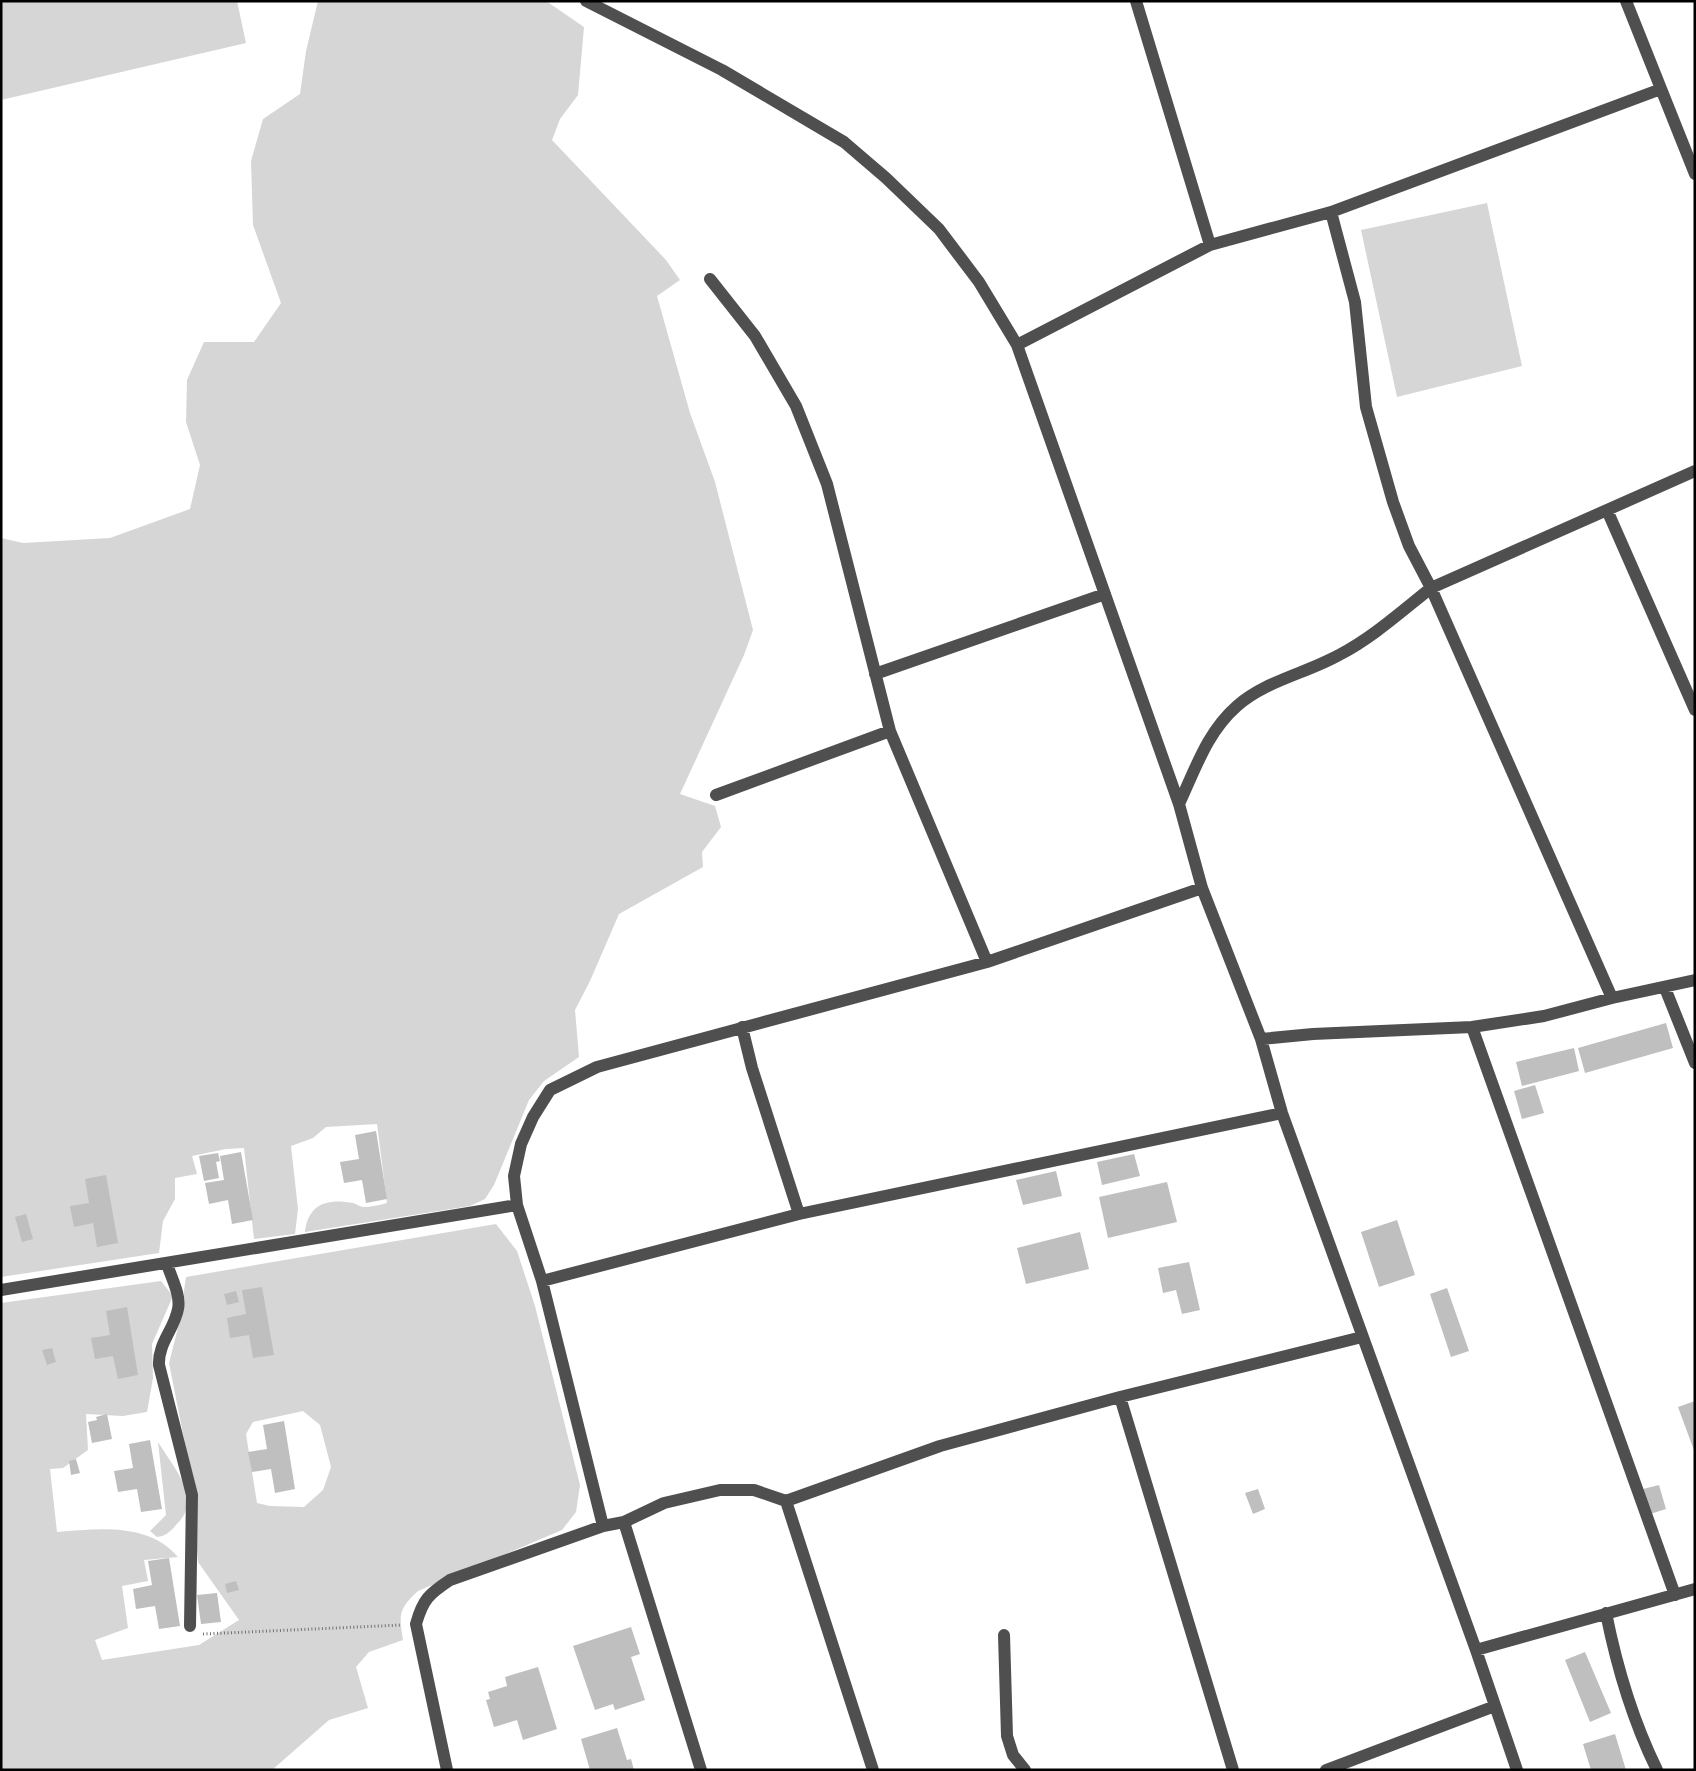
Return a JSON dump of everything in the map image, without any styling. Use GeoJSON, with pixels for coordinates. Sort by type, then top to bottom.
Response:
{"type":"FeatureCollection","features":[{"type":"Feature","properties":{"kind":"street"},"geometry":{"type":"LineString","coordinates":[[586,1],[722,70],[844,142],[886,178],[939,229],[980,282],[1017,345],[1179,804],[1202,888],[1261,1039],[1282,1113],[1476,1650],[1517,1770]]}},
{"type":"Feature","properties":{"kind":"street"},"geometry":{"type":"LineString","coordinates":[[1136,1],[1210,245]]}},
{"type":"Feature","properties":{"kind":"street"},"geometry":{"type":"LineString","coordinates":[[1626,1],[1694,169]]}},
{"type":"Feature","properties":{"kind":"street"},"geometry":{"type":"LineString","coordinates":[[1017,345],[1210,245],[1331,212],[1661,89]]}},
{"type":"Feature","properties":{"kind":"street"},"geometry":{"type":"LineString","coordinates":[[1331,212],[1355,302],[1366,406],[1393,502],[1409,546],[1431,588],[1612,998]]}},
{"type":"Feature","properties":{"kind":"street"},"geometry":{"type":"LineString","coordinates":[[710,280],[755,336],[796,406],[827,484],[890,731],[988,962]]}},
{"type":"Feature","properties":{"kind":"street"},"geometry":{"type":"LineString","coordinates":[[1179,804],[1208,740],[1237,706],[1260,691],[1340,655],[1394,618],[1431,588],[1695,471]]}},
{"type":"Feature","properties":{"kind":"street"},"geometry":{"type":"LineString","coordinates":[[1607,510],[1695,710]]}},
{"type":"Feature","properties":{"kind":"street"},"geometry":{"type":"LineString","coordinates":[[876,674],[1105,594]]}},
{"type":"Feature","properties":{"kind":"street"},"geometry":{"type":"LineString","coordinates":[[716,795],[890,731]]}},
{"type":"Feature","properties":{"kind":"street"},"geometry":{"type":"LineString","coordinates":[[602,1526],[542,1281],[517,1205],[514,1176],[522,1144],[533,1117],[550,1090],[597,1067],[988,962],[1202,888]]}},
{"type":"Feature","properties":{"kind":"street"},"geometry":{"type":"LineString","coordinates":[[1261,1039],[1313,1034],[1472,1027],[1544,1016],[1612,998],[1695,980]]}},
{"type":"Feature","properties":{"kind":"street"},"geometry":{"type":"LineString","coordinates":[[1665,988],[1695,1063]]}},
{"type":"Feature","properties":{"kind":"street"},"geometry":{"type":"LineString","coordinates":[[742,1027],[752,1068],[799,1214]]}},
{"type":"Feature","properties":{"kind":"street"},"geometry":{"type":"LineString","coordinates":[[1472,1027],[1675,1595]]}},
{"type":"Feature","properties":{"kind":"street"},"geometry":{"type":"LineString","coordinates":[[542,1281],[799,1214],[1282,1113]]}},
{"type":"Feature","properties":{"kind":"street"},"geometry":{"type":"LineString","coordinates":[[1,1290],[517,1205]]}},
{"type":"Feature","properties":{"kind":"street"},"geometry":{"type":"LineString","coordinates":[[167,1264],[178,1300],[178,1309],[162,1344],[159,1365],[192,1495],[190,1626]]}},
{"type":"Feature","properties":{"kind":"street"},"geometry":{"type":"LineString","coordinates":[[447,1770],[416,1624],[429,1594],[450,1580],[602,1526],[624,1522],[664,1503],[720,1490],[754,1490],[786,1502],[940,1446],[1120,1396],[1362,1337]]}},
{"type":"Feature","properties":{"kind":"street"},"geometry":{"type":"LineString","coordinates":[[1120,1396],[1234,1770]]}},
{"type":"Feature","properties":{"kind":"street"},"geometry":{"type":"LineString","coordinates":[[786,1502],[872,1770]]}},
{"type":"Feature","properties":{"kind":"street"},"geometry":{"type":"LineString","coordinates":[[624,1522],[701,1770]]}},
{"type":"Feature","properties":{"kind":"street"},"geometry":{"type":"LineString","coordinates":[[1476,1650],[1695,1589]]}},
{"type":"Feature","properties":{"kind":"street"},"geometry":{"type":"LineString","coordinates":[[1606,1613],[1618,1671],[1638,1731],[1657,1770]]}},
{"type":"Feature","properties":{"kind":"street"},"geometry":{"type":"LineString","coordinates":[[1004,1635],[1006,1736],[1013,1755],[1025,1770]]}},
{"type":"Feature","properties":{"kind":"street"},"geometry":{"type":"LineString","coordinates":[[1326,1770],[1495,1706]]}},
{"type":"Feature","properties":{"kind":"path"},"geometry":{"type":"LineString","coordinates":[[190,1626],[195,1634],[210,1634],[416,1624]]}},
{"type":"Feature","properties":{"kind":"shaded area"},"geometry":{"type":"Polygon","coordinates":[[[1,1],[237,1],[246,43],[1,100],[1,1]]]}},
{"type":"Feature","properties":{"kind":"shaded area"},"geometry":{"type":"Polygon","coordinates":[[[318,1],[546,1],[584,27],[578,95],[560,119],[552,140],[666,260],[680,280],[657,296],[690,413],[715,482],[753,630],[744,655],[680,794],[715,806],[721,827],[702,852],[703,867],[619,914],[590,981],[575,1010],[579,1057],[544,1081],[529,1100],[494,1185],[485,1199],[470,1206],[305,1232],[310,1215],[320,1205],[335,1201],[353,1203],[361,1207],[387,1203],[377,1124],[326,1127],[313,1138],[291,1146],[298,1209],[295,1234],[254,1239],[244,1148],[226,1149],[192,1156],[197,1174],[175,1178],[175,1199],[163,1221],[159,1253],[1,1277],[1,538],[23,543],[110,538],[190,509],[200,465],[186,422],[187,380],[204,342],[254,342],[281,303],[253,225],[251,161],[263,119],[300,94],[306,51],[318,1]]]}},
{"type":"Feature","properties":{"kind":"shaded area"},"geometry":{"type":"Polygon","coordinates":[[[1487,203],[1522,366],[1397,397],[1361,230],[1487,203]]]}},
{"type":"Feature","properties":{"kind":"shaded area"},"geometry":{"type":"Polygon","coordinates":[[[496,1224],[517,1251],[535,1306],[580,1485],[576,1512],[562,1530],[418,1591],[403,1608],[401,1624],[403,1640],[369,1652],[356,1667],[368,1708],[329,1720],[272,1770],[1,1770],[1,1303],[161,1281],[173,1296],[152,1344],[153,1378],[147,1412],[123,1416],[86,1414],[88,1450],[63,1468],[50,1469],[57,1532],[105,1529],[137,1533],[152,1538],[166,1546],[178,1557],[144,1560],[148,1581],[122,1586],[128,1628],[95,1640],[102,1660],[199,1645],[239,1620],[198,1562],[189,1464],[169,1363],[179,1324],[186,1277],[496,1224]],[[303,1411],[253,1422],[246,1434],[257,1503],[270,1506],[304,1507],[323,1490],[331,1467],[320,1425],[303,1411]]]}},
{"type":"Feature","properties":{"kind":"shaded area"},"geometry":{"type":"Polygon","coordinates":[[[158,1442],[178,1472],[187,1494],[187,1505],[184,1515],[170,1532],[157,1537],[150,1531],[166,1515],[158,1442]]]}},
{"type":"Feature","properties":{"kind":"building"},"geometry":{"type":"Polygon","coordinates":[[[1666,1023],[1673,1048],[1585,1073],[1578,1048],[1666,1023]]]}},
{"type":"Feature","properties":{"kind":"building"},"geometry":{"type":"Polygon","coordinates":[[[1574,1048],[1579,1071],[1522,1086],[1516,1062],[1574,1048]]]}},
{"type":"Feature","properties":{"kind":"building"},"geometry":{"type":"Polygon","coordinates":[[[1535,1085],[1544,1113],[1522,1119],[1514,1091],[1535,1085]]]}},
{"type":"Feature","properties":{"kind":"building"},"geometry":{"type":"Polygon","coordinates":[[[376,1131],[387,1199],[366,1203],[362,1180],[344,1183],[340,1162],[359,1159],[355,1135],[376,1131]]]}},
{"type":"Feature","properties":{"kind":"building"},"geometry":{"type":"Polygon","coordinates":[[[241,1152],[253,1220],[232,1224],[228,1200],[209,1204],[205,1183],[224,1180],[220,1156],[241,1152]]]}},
{"type":"Feature","properties":{"kind":"building"},"geometry":{"type":"Polygon","coordinates":[[[218,1153],[220,1161],[216,1162],[219,1178],[204,1181],[199,1156],[218,1153]]]}},
{"type":"Feature","properties":{"kind":"building"},"geometry":{"type":"Polygon","coordinates":[[[1134,1154],[1140,1176],[1102,1185],[1097,1162],[1134,1154]]]}},
{"type":"Feature","properties":{"kind":"building"},"geometry":{"type":"Polygon","coordinates":[[[1056,1171],[1062,1196],[1023,1205],[1016,1180],[1056,1171]]]}},
{"type":"Feature","properties":{"kind":"building"},"geometry":{"type":"Polygon","coordinates":[[[106,1175],[118,1243],[97,1247],[93,1223],[74,1227],[70,1206],[89,1203],[85,1179],[106,1175]]]}},
{"type":"Feature","properties":{"kind":"building"},"geometry":{"type":"Polygon","coordinates":[[[1167,1182],[1177,1222],[1108,1238],[1099,1197],[1167,1182]]]}},
{"type":"Feature","properties":{"kind":"building"},"geometry":{"type":"Polygon","coordinates":[[[26,1214],[33,1239],[22,1242],[15,1217],[26,1214]]]}},
{"type":"Feature","properties":{"kind":"building"},"geometry":{"type":"Polygon","coordinates":[[[1397,1220],[1415,1275],[1379,1287],[1361,1232],[1397,1220]]]}},
{"type":"Feature","properties":{"kind":"building"},"geometry":{"type":"Polygon","coordinates":[[[1080,1232],[1089,1269],[1026,1284],[1017,1248],[1080,1232]]]}},
{"type":"Feature","properties":{"kind":"building"},"geometry":{"type":"Polygon","coordinates":[[[1189,1262],[1200,1310],[1182,1314],[1176,1290],[1163,1293],[1158,1268],[1189,1262]]]}},
{"type":"Feature","properties":{"kind":"building"},"geometry":{"type":"Polygon","coordinates":[[[262,1287],[274,1355],[253,1358],[249,1335],[230,1338],[227,1318],[246,1314],[242,1290],[262,1287]]]}},
{"type":"Feature","properties":{"kind":"building"},"geometry":{"type":"Polygon","coordinates":[[[1447,1288],[1469,1351],[1451,1357],[1430,1294],[1447,1288]]]}},
{"type":"Feature","properties":{"kind":"building"},"geometry":{"type":"Polygon","coordinates":[[[236,1291],[239,1302],[227,1305],[224,1294],[236,1291]]]}},
{"type":"Feature","properties":{"kind":"building"},"geometry":{"type":"Polygon","coordinates":[[[127,1307],[138,1375],[118,1379],[113,1356],[95,1359],[91,1338],[110,1335],[106,1311],[127,1307]]]}},
{"type":"Feature","properties":{"kind":"building"},"geometry":{"type":"Polygon","coordinates":[[[52,1348],[56,1362],[47,1365],[42,1350],[52,1348]]]}},
{"type":"Feature","properties":{"kind":"building"},"geometry":{"type":"Polygon","coordinates":[[[1695,1401],[1695,1453],[1678,1407],[1695,1401]]]}},
{"type":"Feature","properties":{"kind":"building"},"geometry":{"type":"Polygon","coordinates":[[[107,1414],[112,1439],[92,1443],[88,1422],[97,1420],[96,1417],[107,1414]]]}},
{"type":"Feature","properties":{"kind":"building"},"geometry":{"type":"Polygon","coordinates":[[[284,1421],[295,1489],[275,1493],[271,1469],[252,1472],[248,1452],[267,1449],[263,1425],[284,1421]]]}},
{"type":"Feature","properties":{"kind":"building"},"geometry":{"type":"Polygon","coordinates":[[[150,1440],[162,1509],[141,1512],[137,1489],[118,1492],[114,1471],[133,1468],[129,1444],[150,1440]]]}},
{"type":"Feature","properties":{"kind":"building"},"geometry":{"type":"Polygon","coordinates":[[[76,1459],[80,1473],[71,1475],[69,1461],[76,1459]]]}},
{"type":"Feature","properties":{"kind":"building"},"geometry":{"type":"Polygon","coordinates":[[[1659,1485],[1666,1509],[1650,1514],[1643,1489],[1659,1485]]]}},
{"type":"Feature","properties":{"kind":"building"},"geometry":{"type":"Polygon","coordinates":[[[1258,1489],[1265,1509],[1253,1514],[1245,1493],[1258,1489]]]}},
{"type":"Feature","properties":{"kind":"building"},"geometry":{"type":"Polygon","coordinates":[[[169,1558],[180,1626],[159,1629],[155,1606],[136,1609],[133,1589],[152,1585],[148,1561],[169,1558]]]}},
{"type":"Feature","properties":{"kind":"building"},"geometry":{"type":"Polygon","coordinates":[[[236,1581],[239,1590],[227,1593],[225,1584],[236,1581]]]}},
{"type":"Feature","properties":{"kind":"building"},"geometry":{"type":"Polygon","coordinates":[[[217,1593],[221,1622],[201,1624],[197,1595],[217,1593]]]}},
{"type":"Feature","properties":{"kind":"building"},"geometry":{"type":"Polygon","coordinates":[[[631,1627],[640,1654],[631,1657],[645,1700],[615,1710],[613,1704],[595,1710],[573,1646],[631,1627]]]}},
{"type":"Feature","properties":{"kind":"building"},"geometry":{"type":"Polygon","coordinates":[[[1585,1652],[1611,1713],[1590,1722],[1565,1660],[1585,1652]]]}},
{"type":"Feature","properties":{"kind":"building"},"geometry":{"type":"Polygon","coordinates":[[[538,1667],[557,1729],[523,1740],[517,1720],[494,1727],[486,1700],[490,1699],[488,1692],[507,1686],[505,1677],[538,1667]]]}},
{"type":"Feature","properties":{"kind":"building"},"geometry":{"type":"Polygon","coordinates":[[[617,1728],[627,1760],[631,1759],[634,1770],[590,1770],[581,1739],[617,1728]]]}},
{"type":"Feature","properties":{"kind":"building"},"geometry":{"type":"Polygon","coordinates":[[[1615,1734],[1626,1770],[1591,1770],[1583,1744],[1615,1734]]]}}]}
